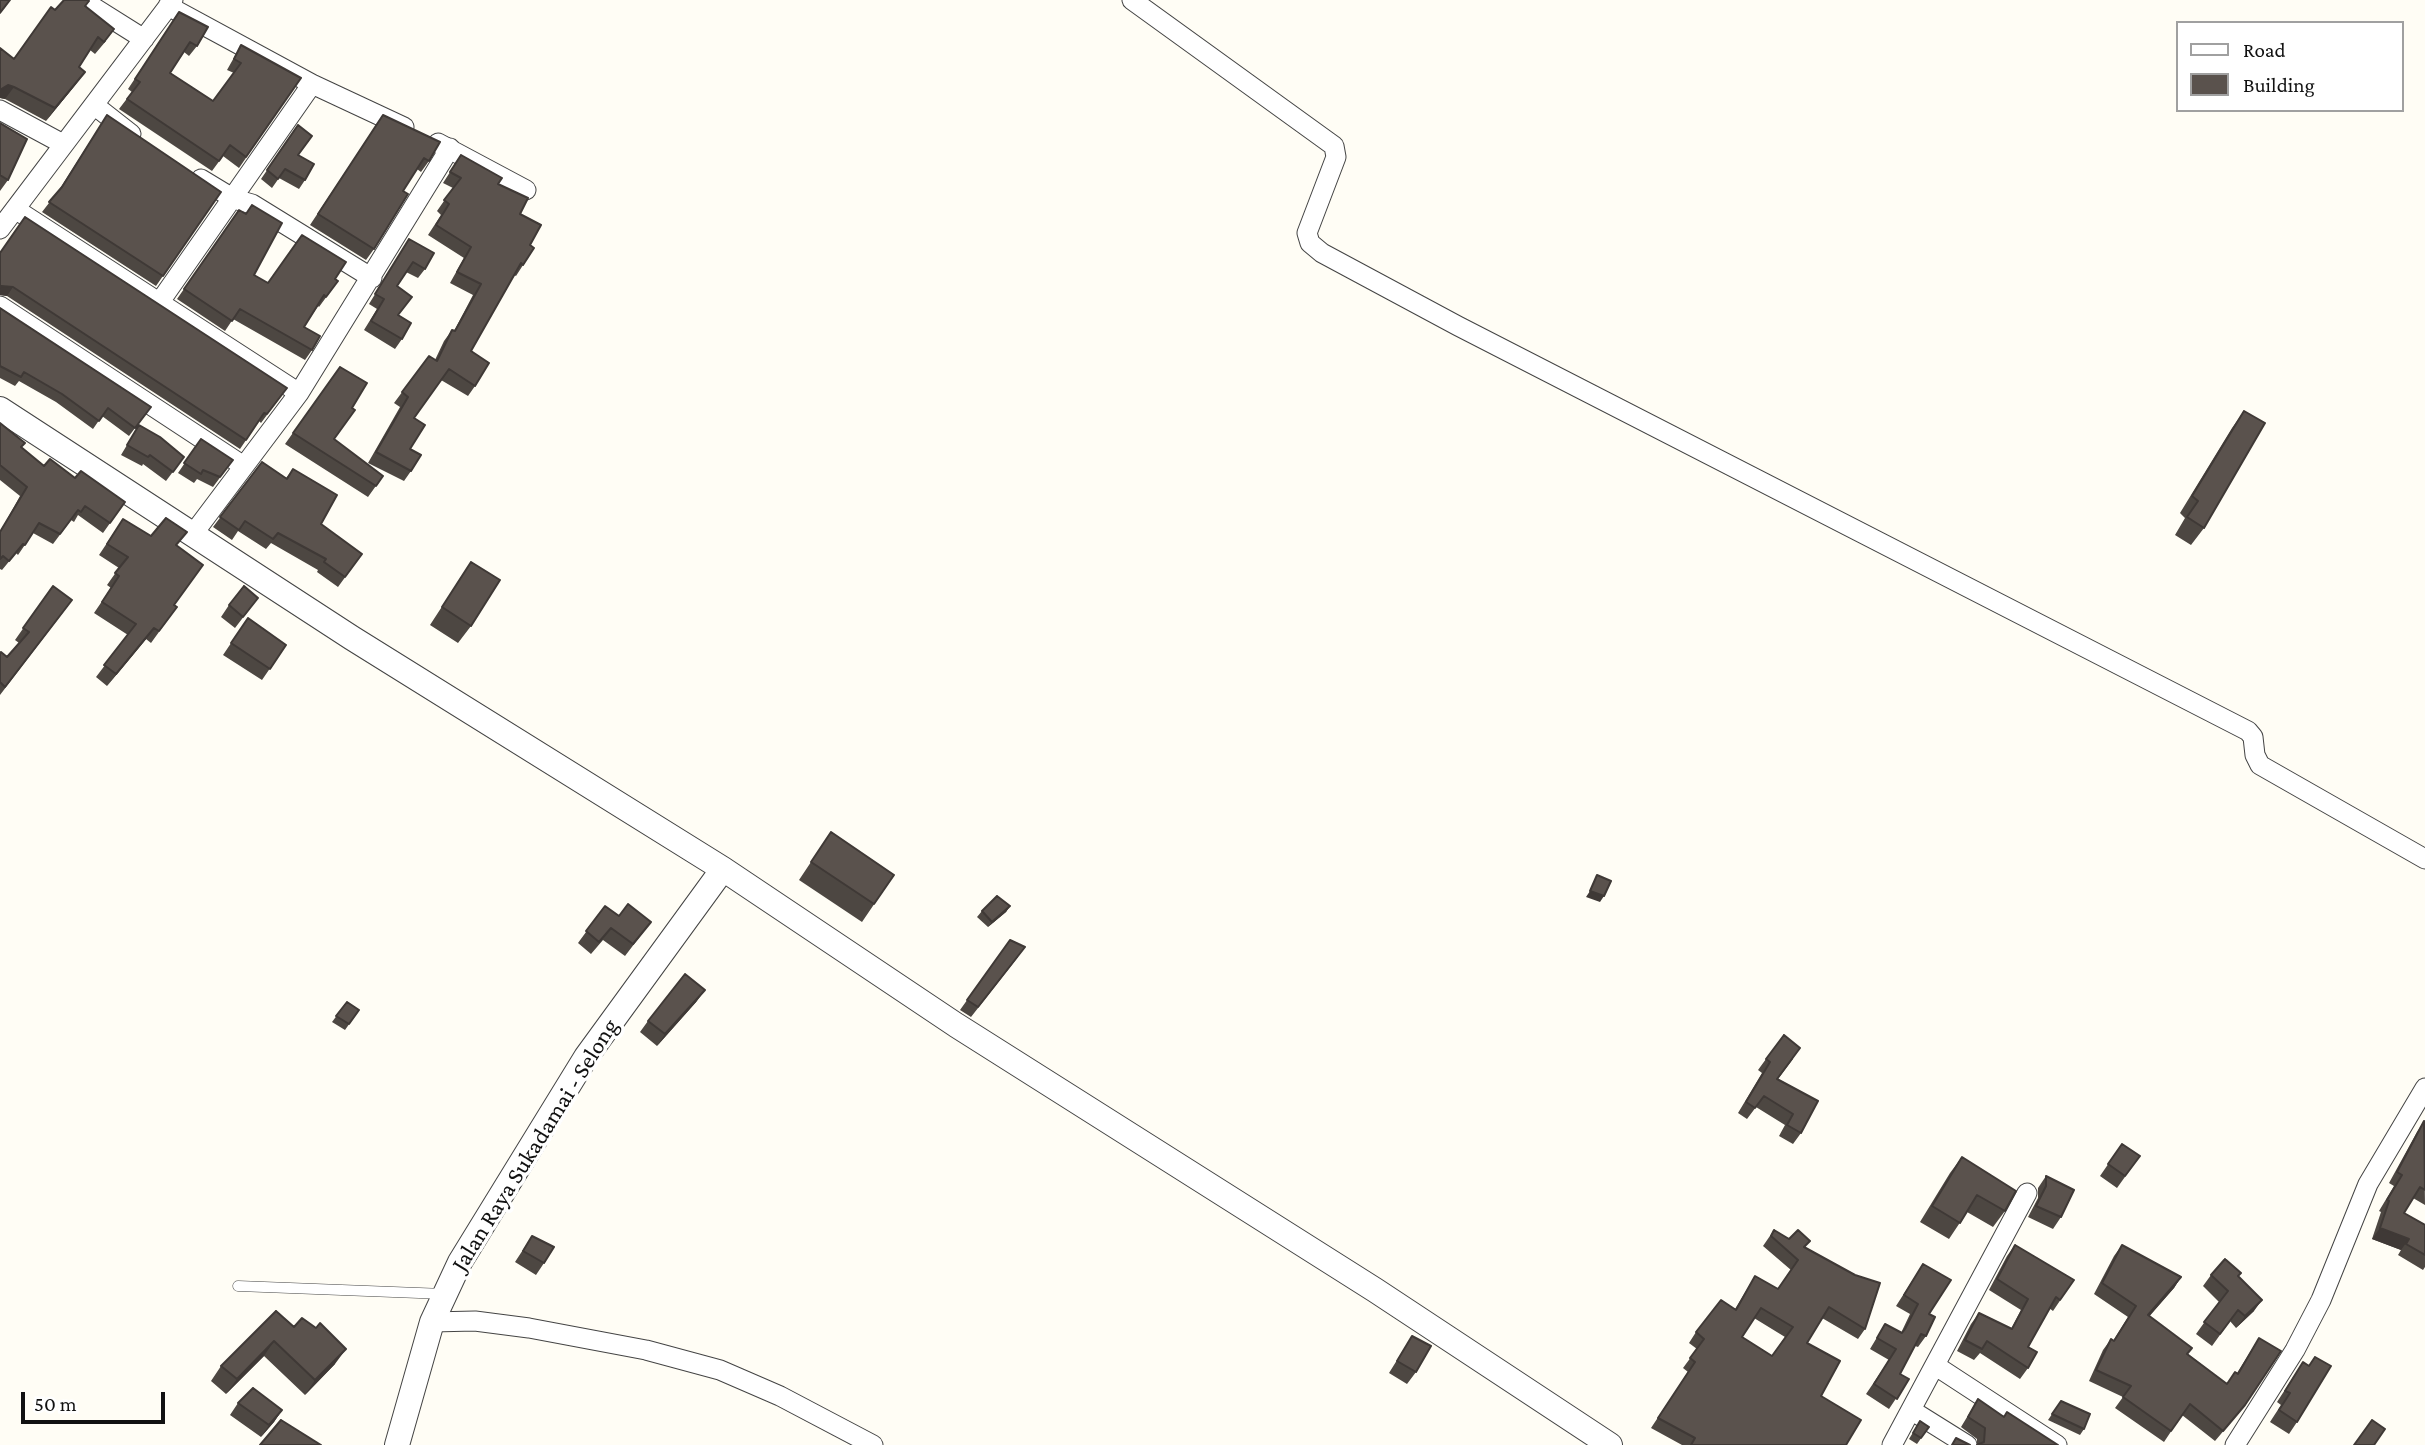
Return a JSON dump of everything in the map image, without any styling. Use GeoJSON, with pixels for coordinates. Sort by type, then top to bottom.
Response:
{"type":"FeatureCollection","features":[{"type":"Feature","properties":{"kind":"street"},"geometry":{"type":"LineString","coordinates":[[82,0],[144,38]]}},
{"type":"Feature","properties":{"kind":"street"},"geometry":{"type":"LineString","coordinates":[[1132,0],[1335,146],[1336,157],[1307,233],[1310,243],[1322,253],[1448,321],[2248,731],[2253,737],[2255,755],[2260,765],[2425,859]]}},
{"type":"Feature","properties":{"kind":"street"},"geometry":{"type":"LineString","coordinates":[[0,229],[171,3],[312,84],[450,148],[526,190]]}},
{"type":"Feature","properties":{"kind":"street"},"geometry":{"type":"LineString","coordinates":[[159,303],[312,84]]}},
{"type":"Feature","properties":{"kind":"street"},"geometry":{"type":"LineString","coordinates":[[94,104],[147,144]]}},
{"type":"Feature","properties":{"kind":"street"},"geometry":{"type":"LineString","coordinates":[[0,110],[63,144]]}},
{"type":"Feature","properties":{"kind":"street"},"geometry":{"type":"LineString","coordinates":[[193,534],[299,393],[450,148]]}},
{"type":"Feature","properties":{"kind":"street"},"geometry":{"type":"LineString","coordinates":[[188,171],[234,199],[252,204],[372,278]]}},
{"type":"Feature","properties":{"kind":"street"},"geometry":{"type":"LineString","coordinates":[[15,209],[299,393]]}},
{"type":"Feature","properties":{"kind":"street"},"geometry":{"type":"LineString","coordinates":[[0,306],[242,466]]}},
{"type":"Feature","properties":{"kind":"street"},"geometry":{"type":"LineString","coordinates":[[0,409],[352,638],[723,869],[956,1025],[1375,1290],[1610,1445]]}},
{"type":"Feature","properties":{"kind":"street","name":"Jalan Raya Sukadamai - Selong"},"geometry":{"type":"LineString","coordinates":[[397,1445],[432,1322],[460,1262],[586,1057],[723,869]]}},
{"type":"Feature","properties":{"kind":"street"},"geometry":{"type":"LineString","coordinates":[[2235,1445],[2295,1350],[2321,1300],[2368,1184],[2425,1088]]}},
{"type":"Feature","properties":{"kind":"street"},"geometry":{"type":"LineString","coordinates":[[1892,1445],[2027,1194]]}},
{"type":"Feature","properties":{"kind":"street"},"geometry":{"type":"LineString","coordinates":[[432,1322],[475,1321],[529,1328],[646,1350],[720,1370],[780,1396],[873,1445]]}},
{"type":"Feature","properties":{"kind":"street"},"geometry":{"type":"LineString","coordinates":[[1936,1366],[2057,1445]]}},
{"type":"Feature","properties":{"kind":"street"},"geometry":{"type":"LineString","coordinates":[[1911,1410],[1967,1445]]}},
{"type":"Feature","properties":{"kind":"lane"},"geometry":{"type":"LineString","coordinates":[[238,1286],[445,1294]]}},
{"type":"Feature","properties":{"kind":"building"},"geometry":{"type":"Polygon","coordinates":[[[0,0],[10,0],[0,13],[0,0]]]}},
{"type":"Feature","properties":{"kind":"building"},"geometry":{"type":"Polygon","coordinates":[[[64,0],[88,0],[85,6],[114,29],[104,42],[98,37],[79,67],[85,72],[55,108],[8,85],[0,90],[0,48],[14,59],[51,7],[55,10],[64,0]]]}},
{"type":"Feature","properties":{"kind":"building"},"geometry":{"type":"Polygon","coordinates":[[[179,12],[208,27],[197,46],[190,42],[170,73],[213,101],[241,63],[234,59],[241,45],[301,78],[246,157],[230,145],[219,161],[127,99],[140,82],[135,79],[179,12]]]}},
{"type":"Feature","properties":{"kind":"building"},"geometry":{"type":"Polygon","coordinates":[[[107,115],[221,192],[163,276],[49,202],[62,187],[107,115]]]}},
{"type":"Feature","properties":{"kind":"building"},"geometry":{"type":"Polygon","coordinates":[[[383,115],[440,142],[429,161],[424,158],[403,191],[408,194],[374,249],[318,214],[383,115]]]}},
{"type":"Feature","properties":{"kind":"building"},"geometry":{"type":"Polygon","coordinates":[[[0,123],[27,139],[8,180],[0,175],[0,123]]]}},
{"type":"Feature","properties":{"kind":"building"},"geometry":{"type":"Polygon","coordinates":[[[298,125],[312,136],[298,155],[314,164],[305,180],[285,169],[278,179],[267,170],[298,125]]]}},
{"type":"Feature","properties":{"kind":"building"},"geometry":{"type":"Polygon","coordinates":[[[461,155],[502,178],[498,184],[528,198],[520,214],[541,225],[530,245],[534,248],[523,265],[521,263],[471,351],[489,363],[475,386],[449,369],[414,418],[425,425],[410,449],[421,455],[411,471],[376,452],[408,397],[402,392],[429,356],[437,361],[452,330],[455,331],[481,284],[457,272],[471,247],[436,225],[449,204],[444,200],[461,178],[450,172],[461,155]]]}},
{"type":"Feature","properties":{"kind":"building"},"geometry":{"type":"Polygon","coordinates":[[[252,205],[282,223],[254,275],[268,283],[302,235],[346,262],[335,279],[338,281],[326,297],[324,295],[304,327],[320,336],[312,350],[240,309],[232,321],[184,289],[239,210],[246,214],[252,205]]]}},
{"type":"Feature","properties":{"kind":"building"},"geometry":{"type":"Polygon","coordinates":[[[25,217],[287,388],[267,414],[264,413],[246,440],[13,287],[0,288],[0,253],[25,217]]]}},
{"type":"Feature","properties":{"kind":"building"},"geometry":{"type":"Polygon","coordinates":[[[409,239],[434,253],[425,269],[413,262],[397,286],[412,297],[398,315],[411,323],[402,339],[371,321],[384,299],[375,294],[409,239]]]}},
{"type":"Feature","properties":{"kind":"building"},"geometry":{"type":"Polygon","coordinates":[[[0,308],[151,407],[135,428],[108,408],[99,421],[62,394],[24,372],[21,377],[0,366],[0,308]]]}},
{"type":"Feature","properties":{"kind":"building"},"geometry":{"type":"Polygon","coordinates":[[[340,367],[367,383],[352,408],[355,410],[334,439],[383,476],[376,486],[293,433],[340,367]]]}},
{"type":"Feature","properties":{"kind":"building"},"geometry":{"type":"Polygon","coordinates":[[[2244,411],[2265,423],[2204,528],[2187,517],[2198,501],[2192,496],[2244,411]]]}},
{"type":"Feature","properties":{"kind":"building"},"geometry":{"type":"Polygon","coordinates":[[[0,423],[25,443],[21,447],[44,466],[50,459],[75,478],[81,471],[125,502],[110,523],[85,506],[81,512],[78,510],[60,534],[39,523],[25,545],[23,544],[9,561],[3,556],[0,559],[0,532],[27,487],[0,465],[0,423]]]}},
{"type":"Feature","properties":{"kind":"building"},"geometry":{"type":"Polygon","coordinates":[[[139,425],[160,437],[184,457],[173,472],[150,455],[148,457],[127,445],[139,425]]]}},
{"type":"Feature","properties":{"kind":"building"},"geometry":{"type":"Polygon","coordinates":[[[201,439],[233,460],[220,477],[203,470],[201,474],[184,463],[201,439]]]}},
{"type":"Feature","properties":{"kind":"building"},"geometry":{"type":"Polygon","coordinates":[[[262,462],[287,479],[293,469],[337,495],[321,524],[362,554],[345,577],[324,562],[326,559],[278,533],[273,539],[245,521],[239,530],[220,517],[262,462]]]}},
{"type":"Feature","properties":{"kind":"building"},"geometry":{"type":"Polygon","coordinates":[[[166,518],[187,532],[176,545],[203,565],[159,631],[154,628],[116,674],[104,665],[136,624],[102,602],[119,576],[115,573],[128,557],[107,544],[123,519],[151,536],[166,518]]]}},
{"type":"Feature","properties":{"kind":"building"},"geometry":{"type":"Polygon","coordinates":[[[471,562],[500,580],[471,626],[442,607],[471,562]]]}},
{"type":"Feature","properties":{"kind":"building"},"geometry":{"type":"Polygon","coordinates":[[[53,586],[72,600],[5,687],[0,682],[0,653],[7,657],[29,632],[23,628],[53,586]]]}},
{"type":"Feature","properties":{"kind":"building"},"geometry":{"type":"Polygon","coordinates":[[[244,586],[258,598],[243,617],[229,605],[244,586]]]}},
{"type":"Feature","properties":{"kind":"building"},"geometry":{"type":"Polygon","coordinates":[[[248,618],[286,645],[270,669],[231,643],[248,618]]]}},
{"type":"Feature","properties":{"kind":"building"},"geometry":{"type":"Polygon","coordinates":[[[831,832],[894,875],[874,904],[811,862],[831,832]]]}},
{"type":"Feature","properties":{"kind":"building"},"geometry":{"type":"Polygon","coordinates":[[[1597,875],[1611,881],[1604,896],[1590,891],[1597,875]]]}},
{"type":"Feature","properties":{"kind":"building"},"geometry":{"type":"Polygon","coordinates":[[[997,896],[1010,906],[992,922],[982,911],[997,896]]]}},
{"type":"Feature","properties":{"kind":"building"},"geometry":{"type":"Polygon","coordinates":[[[628,904],[651,922],[633,944],[611,928],[599,942],[586,931],[605,906],[619,916],[628,904]]]}},
{"type":"Feature","properties":{"kind":"building"},"geometry":{"type":"Polygon","coordinates":[[[1010,940],[1025,947],[978,1007],[967,1000],[1010,940]]]}},
{"type":"Feature","properties":{"kind":"building"},"geometry":{"type":"Polygon","coordinates":[[[685,974],[705,990],[665,1034],[648,1021],[685,974]]]}},
{"type":"Feature","properties":{"kind":"building"},"geometry":{"type":"Polygon","coordinates":[[[347,1002],[359,1010],[349,1024],[336,1016],[347,1002]]]}},
{"type":"Feature","properties":{"kind":"building"},"geometry":{"type":"Polygon","coordinates":[[[1784,1035],[1800,1048],[1777,1079],[1818,1101],[1801,1133],[1787,1125],[1793,1114],[1764,1096],[1755,1108],[1746,1102],[1770,1062],[1766,1059],[1784,1035]]]}},
{"type":"Feature","properties":{"kind":"building"},"geometry":{"type":"Polygon","coordinates":[[[2424,1121],[2425,1190],[2420,1187],[2404,1213],[2425,1225],[2425,1255],[2406,1244],[2409,1239],[2380,1228],[2389,1201],[2387,1200],[2402,1175],[2397,1172],[2424,1121]]]}},
{"type":"Feature","properties":{"kind":"building"},"geometry":{"type":"Polygon","coordinates":[[[2122,1144],[2140,1156],[2125,1176],[2108,1164],[2122,1144]]]}},
{"type":"Feature","properties":{"kind":"building"},"geometry":{"type":"Polygon","coordinates":[[[1962,1157],[2016,1191],[2005,1211],[1977,1195],[1960,1223],[1932,1206],[1962,1157]]]}},
{"type":"Feature","properties":{"kind":"building"},"geometry":{"type":"Polygon","coordinates":[[[2046,1176],[2074,1190],[2061,1217],[2036,1206],[2046,1186],[2046,1176]]]}},
{"type":"Feature","properties":{"kind":"building"},"geometry":{"type":"Polygon","coordinates":[[[1774,1230],[1789,1239],[1798,1230],[1810,1241],[1804,1247],[1855,1275],[1880,1283],[1865,1329],[1829,1307],[1807,1343],[1840,1361],[1821,1396],[1861,1420],[1846,1445],[1691,1445],[1695,1438],[1658,1418],[1695,1362],[1690,1358],[1704,1339],[1696,1332],[1721,1300],[1736,1310],[1755,1276],[1778,1289],[1798,1260],[1771,1236],[1774,1230]],[[1761,1308],[1742,1337],[1772,1356],[1793,1327],[1761,1308]]]}},
{"type":"Feature","properties":{"kind":"building"},"geometry":{"type":"Polygon","coordinates":[[[532,1236],[554,1247],[544,1263],[523,1251],[532,1236]]]}},
{"type":"Feature","properties":{"kind":"building"},"geometry":{"type":"Polygon","coordinates":[[[2015,1245],[2074,1280],[2060,1300],[2056,1297],[2028,1347],[2037,1352],[2028,1368],[1987,1341],[1982,1349],[1965,1340],[1979,1313],[2012,1329],[2028,1299],[1997,1279],[2015,1245]]]}},
{"type":"Feature","properties":{"kind":"building"},"geometry":{"type":"Polygon","coordinates":[[[2122,1245],[2181,1277],[2148,1315],[2192,1348],[2187,1354],[2227,1384],[2235,1372],[2238,1374],[2259,1338],[2281,1351],[2245,1405],[2223,1431],[2190,1404],[2171,1431],[2123,1397],[2131,1386],[2096,1370],[2111,1339],[2114,1341],[2136,1306],[2102,1283],[2122,1245]]]}},
{"type":"Feature","properties":{"kind":"building"},"geometry":{"type":"Polygon","coordinates":[[[2225,1259],[2241,1273],[2238,1276],[2262,1300],[2245,1316],[2238,1310],[2220,1334],[2204,1322],[2228,1291],[2211,1275],[2225,1259]]]}},
{"type":"Feature","properties":{"kind":"building"},"geometry":{"type":"Polygon","coordinates":[[[1923,1264],[1951,1280],[1929,1314],[1935,1317],[1926,1336],[1921,1334],[1900,1374],[1909,1379],[1897,1399],[1874,1384],[1896,1349],[1877,1338],[1885,1324],[1902,1333],[1905,1329],[1918,1304],[1904,1295],[1923,1264]]]}},
{"type":"Feature","properties":{"kind":"building"},"geometry":{"type":"Polygon","coordinates":[[[276,1311],[294,1327],[302,1318],[316,1328],[320,1323],[346,1349],[315,1380],[274,1341],[237,1379],[221,1366],[276,1311]]]}},
{"type":"Feature","properties":{"kind":"building"},"geometry":{"type":"Polygon","coordinates":[[[1412,1336],[1431,1346],[1416,1372],[1397,1361],[1412,1336]]]}},
{"type":"Feature","properties":{"kind":"building"},"geometry":{"type":"Polygon","coordinates":[[[2315,1357],[2331,1366],[2297,1422],[2279,1410],[2290,1393],[2285,1391],[2303,1362],[2309,1366],[2315,1357]]]}},
{"type":"Feature","properties":{"kind":"building"},"geometry":{"type":"Polygon","coordinates":[[[253,1388],[282,1410],[269,1425],[238,1403],[253,1388]]]}},
{"type":"Feature","properties":{"kind":"building"},"geometry":{"type":"Polygon","coordinates":[[[1978,1399],[2004,1417],[2007,1412],[2058,1445],[1977,1445],[1984,1442],[1985,1428],[1968,1417],[1978,1399]]]}},
{"type":"Feature","properties":{"kind":"building"},"geometry":{"type":"Polygon","coordinates":[[[2061,1401],[2090,1414],[2084,1429],[2052,1414],[2061,1401]]]}},
{"type":"Feature","properties":{"kind":"building"},"geometry":{"type":"Polygon","coordinates":[[[281,1420],[321,1445],[260,1445],[281,1420]]]}},
{"type":"Feature","properties":{"kind":"building"},"geometry":{"type":"Polygon","coordinates":[[[2372,1420],[2385,1429],[2374,1445],[2354,1445],[2372,1420]]]}},
{"type":"Feature","properties":{"kind":"building"},"geometry":{"type":"Polygon","coordinates":[[[1920,1421],[1929,1427],[1921,1438],[1913,1433],[1920,1421]]]}},
{"type":"Feature","properties":{"kind":"building"},"geometry":{"type":"Polygon","coordinates":[[[1956,1438],[1970,1445],[1952,1445],[1956,1438]]]}}]}
